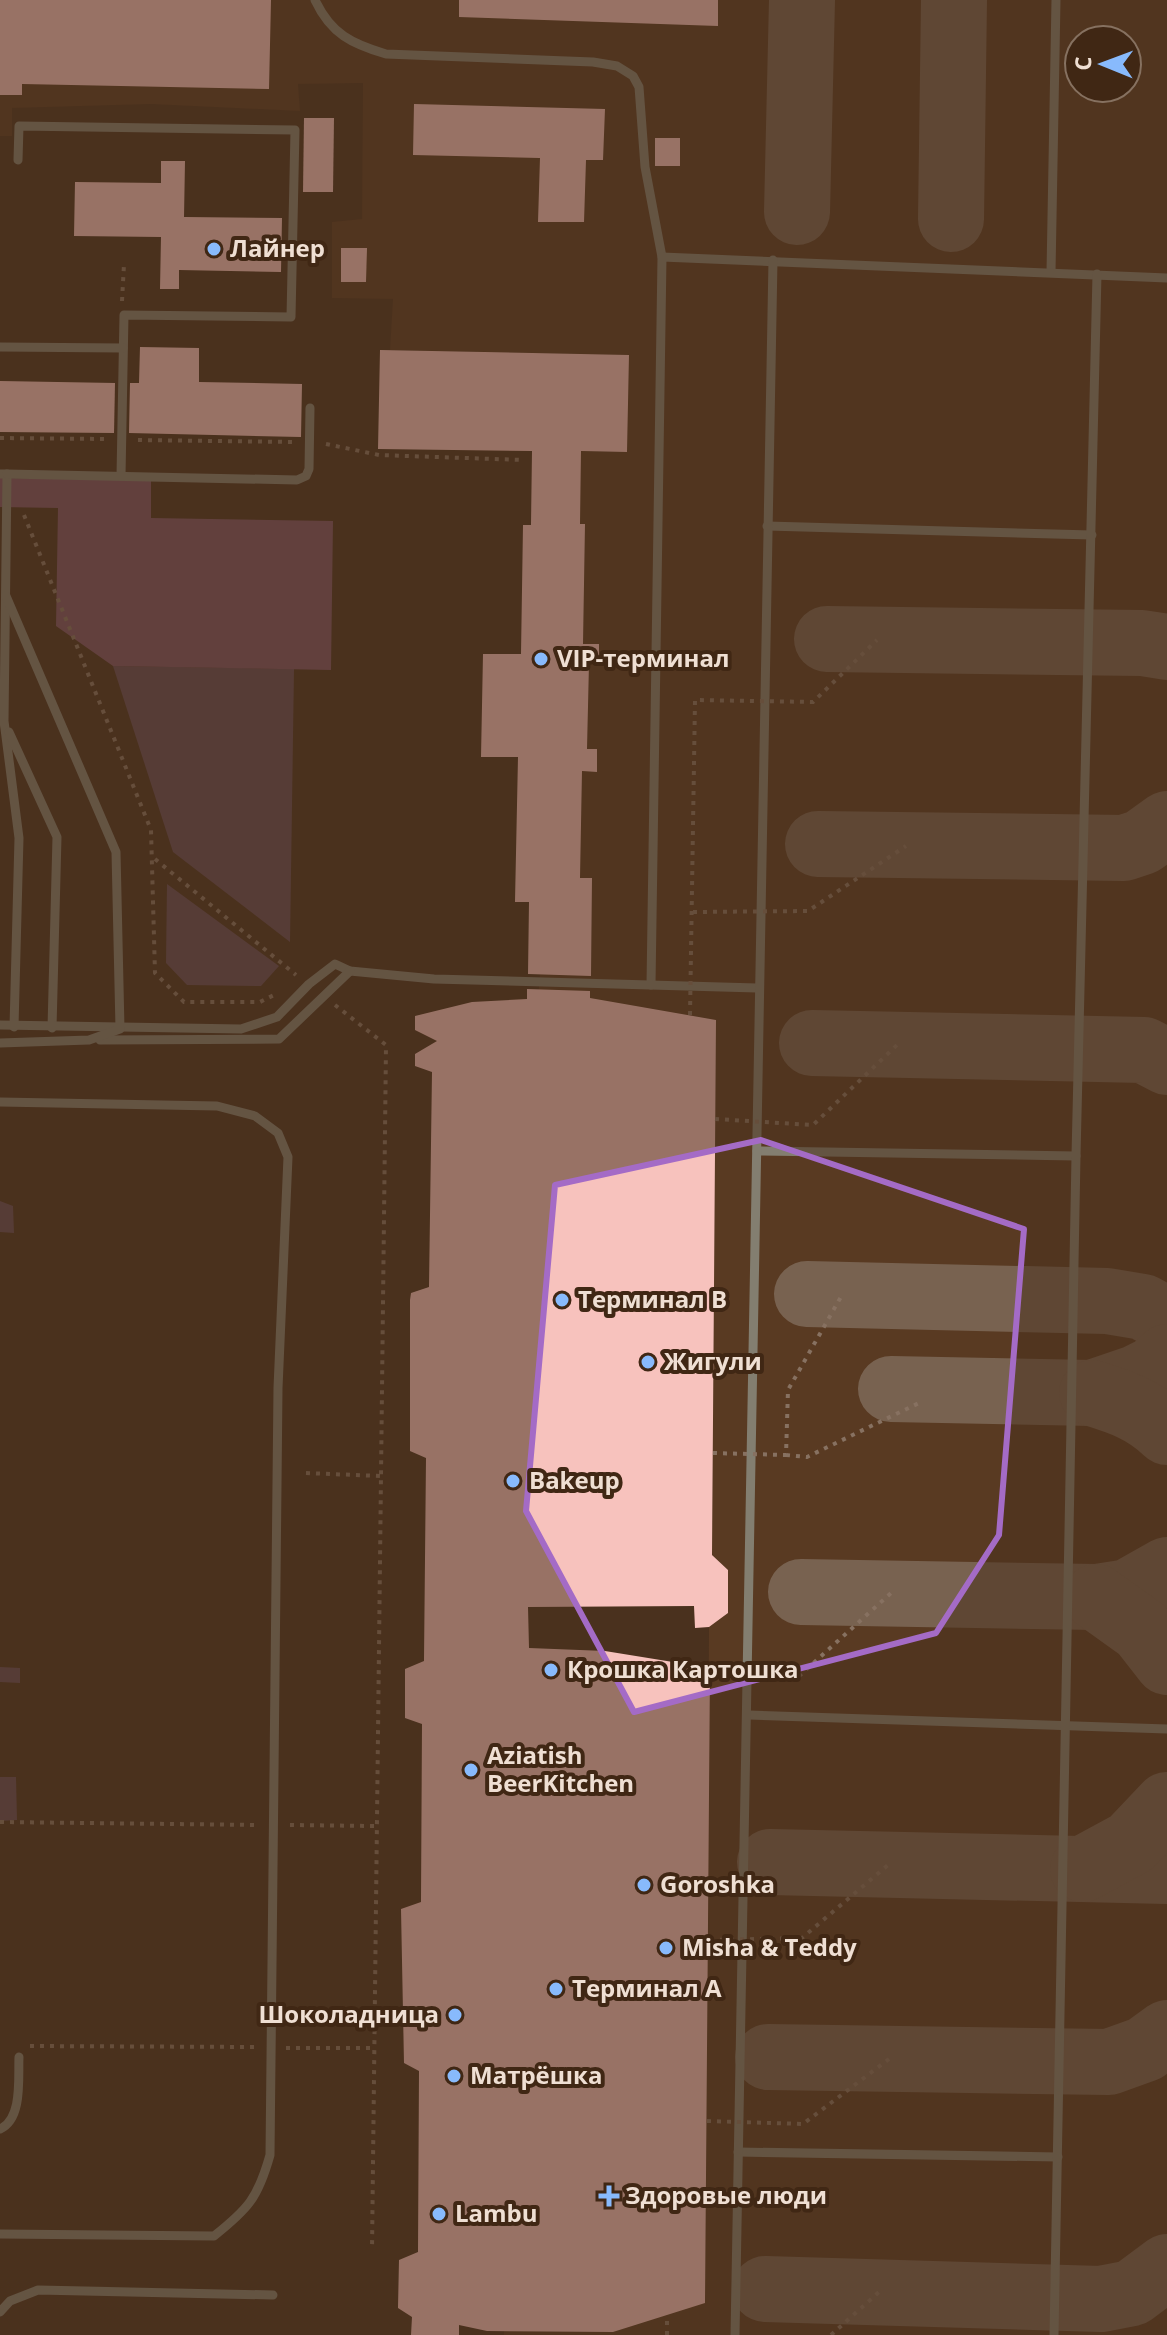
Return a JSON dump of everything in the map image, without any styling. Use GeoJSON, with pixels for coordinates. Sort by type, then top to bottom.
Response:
{"type":"FeatureCollection","features":[{"type":"Feature","properties":{"kind":"lane"},"geometry":{"type":"LineString","coordinates":[[315,0],[325,21],[336,33],[358,46],[386,54],[593,62],[617,66],[633,76],[642,106],[645,167],[662,257],[651,985]]}},
{"type":"Feature","properties":{"kind":"lane"},"geometry":{"type":"LineString","coordinates":[[1051,272],[1056,0]]}},
{"type":"Feature","properties":{"kind":"lane"},"geometry":{"type":"LineString","coordinates":[[18,160],[19,126],[295,130],[291,317],[124,315],[121,476]]}},
{"type":"Feature","properties":{"kind":"lane"},"geometry":{"type":"LineString","coordinates":[[662,257],[1167,278]]}},
{"type":"Feature","properties":{"kind":"lane"},"geometry":{"type":"LineString","coordinates":[[735,2335],[749,1715],[757,988],[773,260]]}},
{"type":"Feature","properties":{"kind":"lane"},"geometry":{"type":"LineString","coordinates":[[1054,2335],[1076,1156],[1097,274]]}},
{"type":"Feature","properties":{"kind":"lane"},"geometry":{"type":"LineString","coordinates":[[0,347],[123,348]]}},
{"type":"Feature","properties":{"kind":"lane"},"geometry":{"type":"LineString","coordinates":[[14,1027],[19,838],[4,721],[4,474],[297,480],[306,476],[309,469],[310,408]]}},
{"type":"Feature","properties":{"kind":"lane"},"geometry":{"type":"LineString","coordinates":[[767,526],[1092,535]]}},
{"type":"Feature","properties":{"kind":"lane"},"geometry":{"type":"LineString","coordinates":[[6,596],[116,852],[120,1029]]}},
{"type":"Feature","properties":{"kind":"lane"},"geometry":{"type":"LineString","coordinates":[[4,721],[57,837],[52,1028]]}},
{"type":"Feature","properties":{"kind":"lane"},"geometry":{"type":"LineString","coordinates":[[0,1025],[241,1029],[277,1017],[309,984],[335,964],[350,971],[434,979],[757,988]]}},
{"type":"Feature","properties":{"kind":"lane"},"geometry":{"type":"LineString","coordinates":[[0,1043],[279,1039],[322,994],[350,971]]}},
{"type":"Feature","properties":{"kind":"lane"},"geometry":{"type":"LineString","coordinates":[[89,1040],[120,1029]]}},
{"type":"Feature","properties":{"kind":"lane"},"geometry":{"type":"LineString","coordinates":[[0,1102],[217,1106],[255,1116],[278,1133],[288,1157],[278,1388],[274,2048],[270,2155],[260,2191],[237,2218],[214,2236],[0,2234]]}},
{"type":"Feature","properties":{"kind":"lane"},"geometry":{"type":"LineString","coordinates":[[757,1151],[1076,1156]]}},
{"type":"Feature","properties":{"kind":"lane"},"geometry":{"type":"LineString","coordinates":[[749,1715],[1167,1729]]}},
{"type":"Feature","properties":{"kind":"lane"},"geometry":{"type":"LineString","coordinates":[[0,2129],[6,2126],[14,2113],[19,2051]]}},
{"type":"Feature","properties":{"kind":"lane"},"geometry":{"type":"LineString","coordinates":[[738,2152],[1058,2157]]}},
{"type":"Feature","properties":{"kind":"lane"},"geometry":{"type":"LineString","coordinates":[[0,2312],[10,2301],[38,2290],[273,2295]]}},
{"type":"Feature","properties":{"kind":"path"},"geometry":{"type":"LineString","coordinates":[[0,438],[309,442],[379,455],[523,460]]}},
{"type":"Feature","properties":{"kind":"path"},"geometry":{"type":"LineString","coordinates":[[19,503],[151,830],[155,859],[155,973],[184,1002],[260,1002],[285,989]]}},
{"type":"Feature","properties":{"kind":"path"},"geometry":{"type":"LineString","coordinates":[[690,1015],[695,700],[813,702],[877,640]]}},
{"type":"Feature","properties":{"kind":"path"},"geometry":{"type":"LineString","coordinates":[[693,912],[808,911],[906,846]]}},
{"type":"Feature","properties":{"kind":"path"},"geometry":{"type":"LineString","coordinates":[[155,859],[298,977],[292,983]]}},
{"type":"Feature","properties":{"kind":"path"},"geometry":{"type":"LineString","coordinates":[[322,994],[386,1045],[374,1826],[372,2250]]}},
{"type":"Feature","properties":{"kind":"path"},"geometry":{"type":"LineString","coordinates":[[715,1119],[813,1125],[897,1045]]}},
{"type":"Feature","properties":{"kind":"path"},"geometry":{"type":"LineString","coordinates":[[786,1455],[788,1390],[842,1295]]}},
{"type":"Feature","properties":{"kind":"path"},"geometry":{"type":"LineString","coordinates":[[713,1453],[807,1457],[921,1402]]}},
{"type":"Feature","properties":{"kind":"path"},"geometry":{"type":"LineString","coordinates":[[306,1473],[380,1476]]}},
{"type":"Feature","properties":{"kind":"path"},"geometry":{"type":"LineString","coordinates":[[709,1676],[798,1677],[891,1593]]}},
{"type":"Feature","properties":{"kind":"path"},"geometry":{"type":"LineString","coordinates":[[0,1822],[374,1826]]}},
{"type":"Feature","properties":{"kind":"path"},"geometry":{"type":"LineString","coordinates":[[710,1940],[802,1938],[888,1865]]}},
{"type":"Feature","properties":{"kind":"path"},"geometry":{"type":"LineString","coordinates":[[19,2051],[372,2048]]}},
{"type":"Feature","properties":{"kind":"path"},"geometry":{"type":"LineString","coordinates":[[707,2121],[803,2124],[889,2059]]}},
{"type":"Feature","properties":{"kind":"path"},"geometry":{"type":"LineString","coordinates":[[831,2335],[879,2292]]}},
{"type":"Feature","properties":{"kind":"path"},"geometry":{"type":"LineString","coordinates":[[667,2315],[667,2335]]}},
{"type":"Feature","properties":{"kind":"highlighted area"},"geometry":{"type":"Polygon","coordinates":[[[761,1140],[1024,1229],[999,1535],[936,1633],[634,1712],[526,1511],[555,1185],[761,1140]]]}},
{"type":"Feature","properties":{"kind":"shaded area"},"geometry":{"type":"Polygon","coordinates":[[[0,0],[1167,0],[1167,2335],[504,2335],[504,2331],[613,2332],[705,2302],[709,1627],[728,1613],[728,1570],[712,1555],[716,1020],[600,1000],[538,999],[540,973],[591,973],[592,879],[580,878],[582,771],[596,772],[587,749],[589,664],[599,663],[599,645],[583,644],[585,525],[580,524],[581,451],[627,452],[629,355],[390,350],[393,299],[332,298],[332,222],[362,219],[363,83],[298,84],[300,111],[151,104],[12,108],[12,136],[0,136],[0,0]]]}},
{"type":"Feature","properties":{"kind":"shaded area"},"geometry":{"type":"Polygon","coordinates":[[[0,478],[151,480],[151,518],[333,521],[331,670],[113,666],[56,626],[58,508],[0,507],[0,478]]]}},
{"type":"Feature","properties":{"kind":"shaded area"},"geometry":{"type":"Polygon","coordinates":[[[113,666],[294,669],[290,942],[173,852],[113,666]]]}},
{"type":"Feature","properties":{"kind":"shaded area"},"geometry":{"type":"Polygon","coordinates":[[[167,884],[279,966],[261,986],[187,985],[166,963],[167,884]]]}},
{"type":"Feature","properties":{"kind":"shaded area"},"geometry":{"type":"Polygon","coordinates":[[[0,1201],[13,1206],[14,1233],[0,1232],[0,1201]]]}},
{"type":"Feature","properties":{"kind":"shaded area"},"geometry":{"type":"Polygon","coordinates":[[[0,1667],[20,1668],[20,1683],[0,1682],[0,1667]]]}},
{"type":"Feature","properties":{"kind":"shaded area"},"geometry":{"type":"Polygon","coordinates":[[[0,1777],[16,1777],[17,1820],[0,1821],[0,1777]]]}},
{"type":"Feature","properties":{"kind":"building"},"geometry":{"type":"Polygon","coordinates":[[[0,0],[271,0],[269,89],[22,84],[22,95],[0,95],[0,0]]]}},
{"type":"Feature","properties":{"kind":"building"},"geometry":{"type":"Polygon","coordinates":[[[459,0],[718,0],[718,26],[459,17],[459,0]]]}},
{"type":"Feature","properties":{"kind":"building"},"geometry":{"type":"Polygon","coordinates":[[[414,104],[605,109],[603,160],[586,160],[584,222],[538,222],[540,158],[413,155],[414,104]]]}},
{"type":"Feature","properties":{"kind":"building"},"geometry":{"type":"Polygon","coordinates":[[[304,118],[334,118],[333,192],[303,192],[304,118]]]}},
{"type":"Feature","properties":{"kind":"building"},"geometry":{"type":"Polygon","coordinates":[[[655,138],[680,138],[680,166],[655,166],[655,138]]]}},
{"type":"Feature","properties":{"kind":"building"},"geometry":{"type":"Polygon","coordinates":[[[161,161],[185,161],[184,217],[282,218],[281,272],[179,270],[179,289],[160,289],[161,237],[74,236],[75,182],[161,183],[161,161]]]}},
{"type":"Feature","properties":{"kind":"building"},"geometry":{"type":"Polygon","coordinates":[[[341,248],[367,248],[366,282],[341,282],[341,248]]]}},
{"type":"Feature","properties":{"kind":"building"},"geometry":{"type":"Polygon","coordinates":[[[140,347],[199,348],[199,382],[302,384],[301,437],[129,433],[130,383],[139,383],[140,347]]]}},
{"type":"Feature","properties":{"kind":"building","name":"VIP-терминал"},"geometry":{"type":"Polygon","coordinates":[[[380,350],[629,355],[627,452],[581,451],[580,524],[585,524],[583,644],[599,644],[599,664],[589,664],[587,749],[597,749],[597,772],[582,771],[580,878],[592,878],[591,976],[528,974],[529,902],[515,902],[518,757],[481,757],[483,654],[521,654],[523,525],[531,525],[532,451],[378,449],[380,350]]]}},
{"type":"Feature","properties":{"kind":"building"},"geometry":{"type":"Polygon","coordinates":[[[0,381],[115,383],[114,433],[0,432],[0,381]]]}},
{"type":"Feature","properties":{"kind":"building"},"geometry":{"type":"Polygon","coordinates":[[[527,989],[590,991],[590,998],[716,1020],[712,1555],[728,1570],[728,1613],[709,1627],[695,1628],[694,1606],[528,1607],[529,1648],[605,1651],[710,1668],[705,2303],[613,2332],[487,2331],[459,2325],[459,2335],[411,2335],[412,2317],[398,2308],[399,2260],[418,2252],[419,2071],[404,2063],[401,1909],[421,1902],[422,1724],[405,1718],[405,1669],[424,1661],[426,1458],[410,1451],[410,1300],[411,1293],[429,1287],[432,1072],[415,1066],[415,1054],[437,1041],[415,1030],[415,1016],[472,1002],[527,999],[527,989]]]}},
{"type":"Feature","properties":{"kind":"taxiway"},"geometry":{"type":"LineString","coordinates":[[797,212],[802,0]]}},
{"type":"Feature","properties":{"kind":"taxiway"},"geometry":{"type":"LineString","coordinates":[[951,219],[954,0]]}},
{"type":"Feature","properties":{"kind":"taxiway"},"geometry":{"type":"LineString","coordinates":[[827,639],[1142,643],[1167,647]]}},
{"type":"Feature","properties":{"kind":"taxiway"},"geometry":{"type":"LineString","coordinates":[[818,844],[1124,848],[1142,842],[1167,824]]}},
{"type":"Feature","properties":{"kind":"taxiway"},"geometry":{"type":"LineString","coordinates":[[812,1043],[1144,1050],[1167,1062]]}},
{"type":"Feature","properties":{"kind":"taxiway"},"geometry":{"type":"LineString","coordinates":[[807,1294],[1107,1301],[1143,1307],[1167,1320]]}},
{"type":"Feature","properties":{"kind":"taxiway"},"geometry":{"type":"LineString","coordinates":[[891,1389],[1092,1393],[1136,1378],[1154,1369],[1167,1357]]}},
{"type":"Feature","properties":{"kind":"taxiway"},"geometry":{"type":"LineString","coordinates":[[1092,1393],[1141,1412],[1167,1432]]}},
{"type":"Feature","properties":{"kind":"taxiway"},"geometry":{"type":"LineString","coordinates":[[801,1592],[1096,1597],[1128,1592],[1167,1570]]}},
{"type":"Feature","properties":{"kind":"taxiway"},"geometry":{"type":"LineString","coordinates":[[1096,1597],[1142,1630],[1167,1662]]}},
{"type":"Feature","properties":{"kind":"taxiway"},"geometry":{"type":"LineString","coordinates":[[1083,1869],[1131,1843],[1167,1805]]}},
{"type":"Feature","properties":{"kind":"taxiway"},"geometry":{"type":"LineString","coordinates":[[770,1862],[1167,1871]]}},
{"type":"Feature","properties":{"kind":"taxiway"},"geometry":{"type":"LineString","coordinates":[[768,2057],[1109,2062],[1145,2049],[1167,2033]]}},
{"type":"Feature","properties":{"kind":"taxiway"},"geometry":{"type":"LineString","coordinates":[[765,2289],[1101,2299],[1132,2293],[1167,2267]]}},
{"type":"Feature","properties":{"kind":"place","name":"Лайнер"},"geometry":{"type":"Point","coordinates":[214,249]}},
{"type":"Feature","properties":{"kind":"place","name":"VIP-терминал"},"geometry":{"type":"Point","coordinates":[541,659]}},
{"type":"Feature","properties":{"kind":"place","name":"Терминал B"},"geometry":{"type":"Point","coordinates":[562,1300]}},
{"type":"Feature","properties":{"kind":"place","name":"Жигули"},"geometry":{"type":"Point","coordinates":[648,1362]}},
{"type":"Feature","properties":{"kind":"place","name":"Bakeup"},"geometry":{"type":"Point","coordinates":[513,1481]}},
{"type":"Feature","properties":{"kind":"place","name":"Крошка Картошка"},"geometry":{"type":"Point","coordinates":[551,1670]}},
{"type":"Feature","properties":{"kind":"place","name":"Aziatish BeerKitchen"},"geometry":{"type":"Point","coordinates":[471,1770]}},
{"type":"Feature","properties":{"kind":"place","name":"Goroshka"},"geometry":{"type":"Point","coordinates":[644,1885]}},
{"type":"Feature","properties":{"kind":"place","name":"Misha & Teddy"},"geometry":{"type":"Point","coordinates":[666,1948]}},
{"type":"Feature","properties":{"kind":"place","name":"Терминал А"},"geometry":{"type":"Point","coordinates":[556,1989]}},
{"type":"Feature","properties":{"kind":"place","name":"Шоколадница"},"geometry":{"type":"Point","coordinates":[455,2015]}},
{"type":"Feature","properties":{"kind":"place","name":"Матрёшка"},"geometry":{"type":"Point","coordinates":[454,2076]}},
{"type":"Feature","properties":{"kind":"place","name":"Здоровые люди"},"geometry":{"type":"Point","coordinates":[609,2196]}},
{"type":"Feature","properties":{"kind":"place","name":"Lambu"},"geometry":{"type":"Point","coordinates":[439,2214]}}]}
